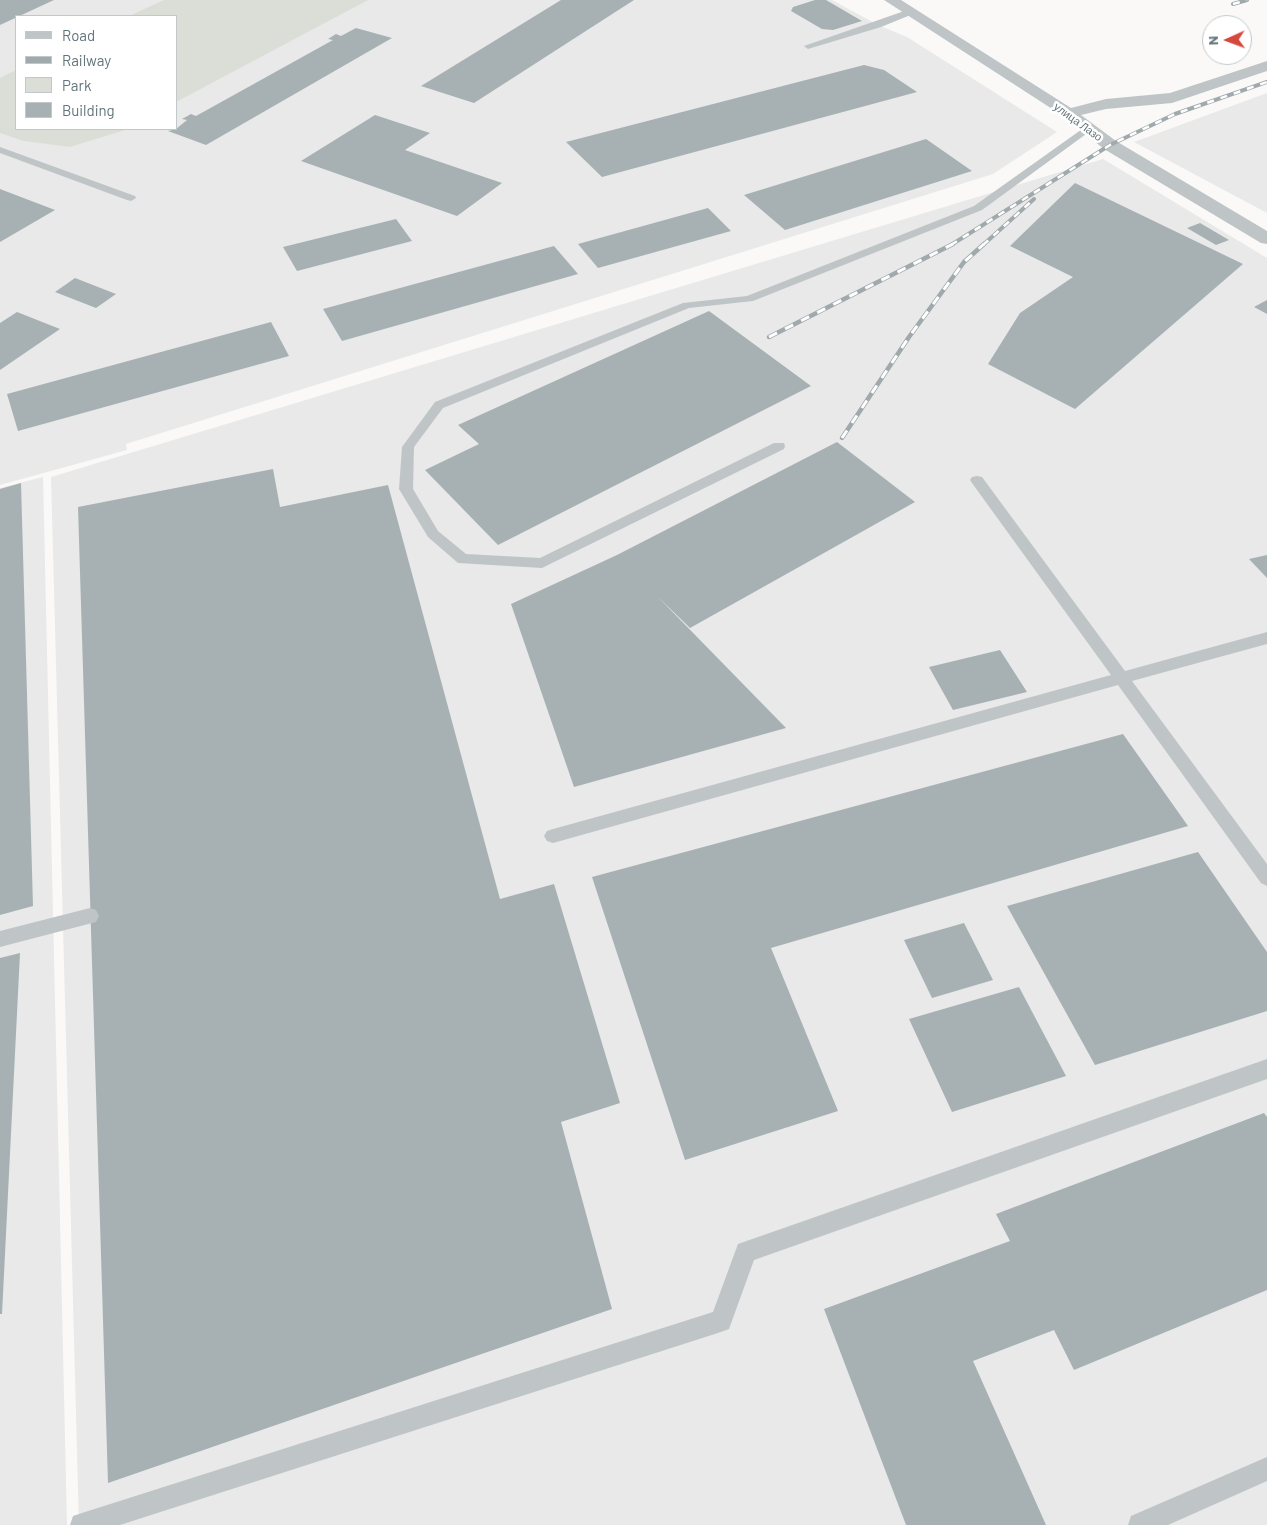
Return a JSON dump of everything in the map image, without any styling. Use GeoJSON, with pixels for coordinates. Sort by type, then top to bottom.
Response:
{"type":"FeatureCollection","features":[{"type":"Feature","properties":{"kind":"street","name":"улица Лазо"},"geometry":{"type":"LineString","coordinates":[[892,0],[1069,114],[1110,145],[1267,239]]}},
{"type":"Feature","properties":{"kind":"street"},"geometry":{"type":"LineString","coordinates":[[1069,114],[1106,104],[1172,98],[1267,66]]}},
{"type":"Feature","properties":{"kind":"lane"},"geometry":{"type":"LineString","coordinates":[[808,46],[878,25],[910,12]]}},
{"type":"Feature","properties":{"kind":"lane"},"geometry":{"type":"LineString","coordinates":[[779,446],[542,563],[463,559],[433,534],[406,489],[408,447],[438,405],[687,305],[749,299],[978,208],[1088,129]]}},
{"type":"Feature","properties":{"kind":"lane"},"geometry":{"type":"LineString","coordinates":[[0,150],[131,198]]}},
{"type":"Feature","properties":{"kind":"lane"},"geometry":{"type":"LineString","coordinates":[[977,480],[1124,679],[1267,878]]}},
{"type":"Feature","properties":{"kind":"lane"},"geometry":{"type":"LineString","coordinates":[[553,836],[1267,638]]}},
{"type":"Feature","properties":{"kind":"lane"},"geometry":{"type":"LineString","coordinates":[[0,939],[90,916]]}},
{"type":"Feature","properties":{"kind":"lane"},"geometry":{"type":"LineString","coordinates":[[82,1525],[721,1321],[746,1252],[1267,1069]]}},
{"type":"Feature","properties":{"kind":"lane"},"geometry":{"type":"LineString","coordinates":[[1140,1525],[1267,1469]]}},
{"type":"Feature","properties":{"kind":"shaded area"},"geometry":{"type":"Polygon","coordinates":[[[0,0],[832,0],[878,25],[907,37],[1057,132],[993,174],[126,444],[127,450],[0,485],[0,0]]]}},
{"type":"Feature","properties":{"kind":"shaded area"},"geometry":{"type":"Polygon","coordinates":[[[1267,93],[1267,213],[1134,142],[1267,93]]]}},
{"type":"Feature","properties":{"kind":"shaded area"},"geometry":{"type":"Polygon","coordinates":[[[1103,159],[1267,258],[1267,1525],[79,1525],[51,477],[1103,159]]]}},
{"type":"Feature","properties":{"kind":"shaded area"},"geometry":{"type":"Polygon","coordinates":[[[43,477],[67,1525],[0,1525],[0,488],[43,477]]]}},
{"type":"Feature","properties":{"kind":"green space"},"geometry":{"type":"Polygon","coordinates":[[[164,0],[368,0],[178,101],[178,15],[131,15],[164,0]]]}},
{"type":"Feature","properties":{"kind":"green space"},"geometry":{"type":"Polygon","coordinates":[[[15,70],[15,130],[125,130],[70,147],[24,141],[0,133],[0,78],[15,70]]]}},
{"type":"Feature","properties":{"kind":"building"},"geometry":{"type":"Polygon","coordinates":[[[0,0],[54,0],[22,15],[15,15],[15,18],[0,25],[0,0]]]}},
{"type":"Feature","properties":{"kind":"building"},"geometry":{"type":"Polygon","coordinates":[[[561,0],[634,0],[474,103],[421,86],[561,0]]]}},
{"type":"Feature","properties":{"kind":"building"},"geometry":{"type":"Polygon","coordinates":[[[815,0],[826,0],[862,21],[833,30],[822,29],[791,11],[793,7],[815,0]]]}},
{"type":"Feature","properties":{"kind":"building"},"geometry":{"type":"Polygon","coordinates":[[[356,28],[392,38],[206,145],[168,131],[178,130],[178,127],[187,120],[182,119],[191,114],[196,116],[333,40],[328,39],[336,34],[341,36],[356,28]]]}},
{"type":"Feature","properties":{"kind":"building"},"geometry":{"type":"Polygon","coordinates":[[[864,65],[884,70],[917,92],[602,177],[566,142],[864,65]]]}},
{"type":"Feature","properties":{"kind":"building"},"geometry":{"type":"Polygon","coordinates":[[[375,115],[430,133],[405,150],[502,183],[457,216],[301,161],[375,115]]]}},
{"type":"Feature","properties":{"kind":"building"},"geometry":{"type":"Polygon","coordinates":[[[926,139],[972,171],[785,230],[744,195],[926,139]]]}},
{"type":"Feature","properties":{"kind":"building"},"geometry":{"type":"Polygon","coordinates":[[[1075,183],[1243,264],[1075,409],[988,364],[1020,313],[1073,277],[1010,246],[1075,183]]]}},
{"type":"Feature","properties":{"kind":"building"},"geometry":{"type":"Polygon","coordinates":[[[0,189],[55,210],[0,242],[0,189]]]}},
{"type":"Feature","properties":{"kind":"building"},"geometry":{"type":"Polygon","coordinates":[[[708,208],[731,231],[598,268],[578,244],[708,208]]]}},
{"type":"Feature","properties":{"kind":"building"},"geometry":{"type":"Polygon","coordinates":[[[396,219],[412,241],[297,271],[283,247],[396,219]]]}},
{"type":"Feature","properties":{"kind":"building"},"geometry":{"type":"Polygon","coordinates":[[[1200,223],[1229,240],[1216,245],[1187,228],[1200,223]]]}},
{"type":"Feature","properties":{"kind":"building"},"geometry":{"type":"Polygon","coordinates":[[[554,246],[578,274],[342,341],[323,309],[554,246]]]}},
{"type":"Feature","properties":{"kind":"building"},"geometry":{"type":"Polygon","coordinates":[[[75,278],[116,294],[96,308],[55,292],[75,278]]]}},
{"type":"Feature","properties":{"kind":"building"},"geometry":{"type":"Polygon","coordinates":[[[1267,300],[1267,314],[1254,307],[1267,300]]]}},
{"type":"Feature","properties":{"kind":"building"},"geometry":{"type":"Polygon","coordinates":[[[709,311],[811,386],[498,545],[425,470],[479,444],[458,425],[709,311]]]}},
{"type":"Feature","properties":{"kind":"building"},"geometry":{"type":"Polygon","coordinates":[[[17,312],[60,329],[0,370],[0,323],[17,312]]]}},
{"type":"Feature","properties":{"kind":"building"},"geometry":{"type":"Polygon","coordinates":[[[271,322],[289,356],[18,431],[7,394],[271,322]]]}},
{"type":"Feature","properties":{"kind":"building"},"geometry":{"type":"Polygon","coordinates":[[[837,442],[915,502],[690,628],[657,596],[786,728],[574,787],[511,604],[617,555],[837,442]]]}},
{"type":"Feature","properties":{"kind":"building"},"geometry":{"type":"Polygon","coordinates":[[[273,469],[280,507],[388,485],[500,899],[554,884],[620,1103],[561,1122],[612,1309],[108,1483],[78,507],[273,469]]]}},
{"type":"Feature","properties":{"kind":"building"},"geometry":{"type":"Polygon","coordinates":[[[21,483],[33,906],[0,915],[0,489],[21,483]]]}},
{"type":"Feature","properties":{"kind":"building"},"geometry":{"type":"Polygon","coordinates":[[[1267,555],[1267,578],[1249,559],[1267,555]]]}},
{"type":"Feature","properties":{"kind":"building"},"geometry":{"type":"Polygon","coordinates":[[[1000,650],[1027,692],[953,710],[929,667],[1000,650]]]}},
{"type":"Feature","properties":{"kind":"building"},"geometry":{"type":"Polygon","coordinates":[[[1123,734],[1188,826],[771,948],[838,1111],[685,1160],[592,877],[1123,734]]]}},
{"type":"Feature","properties":{"kind":"building"},"geometry":{"type":"Polygon","coordinates":[[[1198,852],[1267,952],[1267,1011],[1095,1065],[1007,906],[1198,852]]]}},
{"type":"Feature","properties":{"kind":"building"},"geometry":{"type":"Polygon","coordinates":[[[964,923],[993,980],[932,998],[904,940],[964,923]]]}},
{"type":"Feature","properties":{"kind":"building"},"geometry":{"type":"Polygon","coordinates":[[[20,953],[2,1314],[0,1314],[0,958],[20,953]]]}},
{"type":"Feature","properties":{"kind":"building"},"geometry":{"type":"Polygon","coordinates":[[[1019,987],[1066,1076],[952,1112],[909,1019],[1019,987]]]}},
{"type":"Feature","properties":{"kind":"building"},"geometry":{"type":"Polygon","coordinates":[[[1264,1113],[1267,1117],[1267,1290],[1074,1370],[1054,1330],[973,1361],[1046,1525],[906,1525],[824,1309],[1010,1241],[996,1214],[1264,1113]]]}},
{"type":"Feature","properties":{"kind":"railway"},"geometry":{"type":"LineString","coordinates":[[1233,4],[1247,0]]}},
{"type":"Feature","properties":{"kind":"railway"},"geometry":{"type":"LineString","coordinates":[[951,245],[1110,145],[1175,114],[1267,82]]}},
{"type":"Feature","properties":{"kind":"railway"},"geometry":{"type":"LineString","coordinates":[[983,245],[1034,199]]}},
{"type":"Feature","properties":{"kind":"railway"},"geometry":{"type":"LineString","coordinates":[[769,337],[953,244]]}},
{"type":"Feature","properties":{"kind":"railway"},"geometry":{"type":"LineString","coordinates":[[842,438],[909,337],[964,262],[984,244]]}}]}
